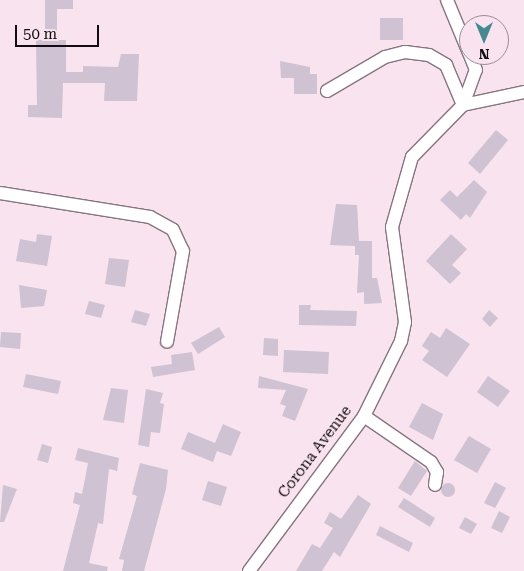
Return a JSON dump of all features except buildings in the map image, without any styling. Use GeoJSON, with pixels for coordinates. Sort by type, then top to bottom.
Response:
{"type":"FeatureCollection","features":[{"type":"Feature","properties":{"kind":"street"},"geometry":{"type":"LineString","coordinates":[[446,0],[459,31]]}},
{"type":"Feature","properties":{"kind":"street"},"geometry":{"type":"LineString","coordinates":[[327,91],[385,57],[405,52],[429,55],[446,65],[463,105]]}},
{"type":"Feature","properties":{"kind":"street"},"geometry":{"type":"LineString","coordinates":[[463,105],[476,70],[474,65]]}},
{"type":"Feature","properties":{"kind":"street"},"geometry":{"type":"LineString","coordinates":[[463,105],[524,92]]}},
{"type":"Feature","properties":{"kind":"street","name":"Corona Avenue"},"geometry":{"type":"LineString","coordinates":[[248,571],[364,416],[403,335],[392,227],[412,157],[463,105]]}},
{"type":"Feature","properties":{"kind":"street"},"geometry":{"type":"LineString","coordinates":[[0,193],[150,217],[173,230],[183,251],[167,342]]}},
{"type":"Feature","properties":{"kind":"street"},"geometry":{"type":"LineString","coordinates":[[364,416],[431,462],[437,472],[435,485]]}}]}
